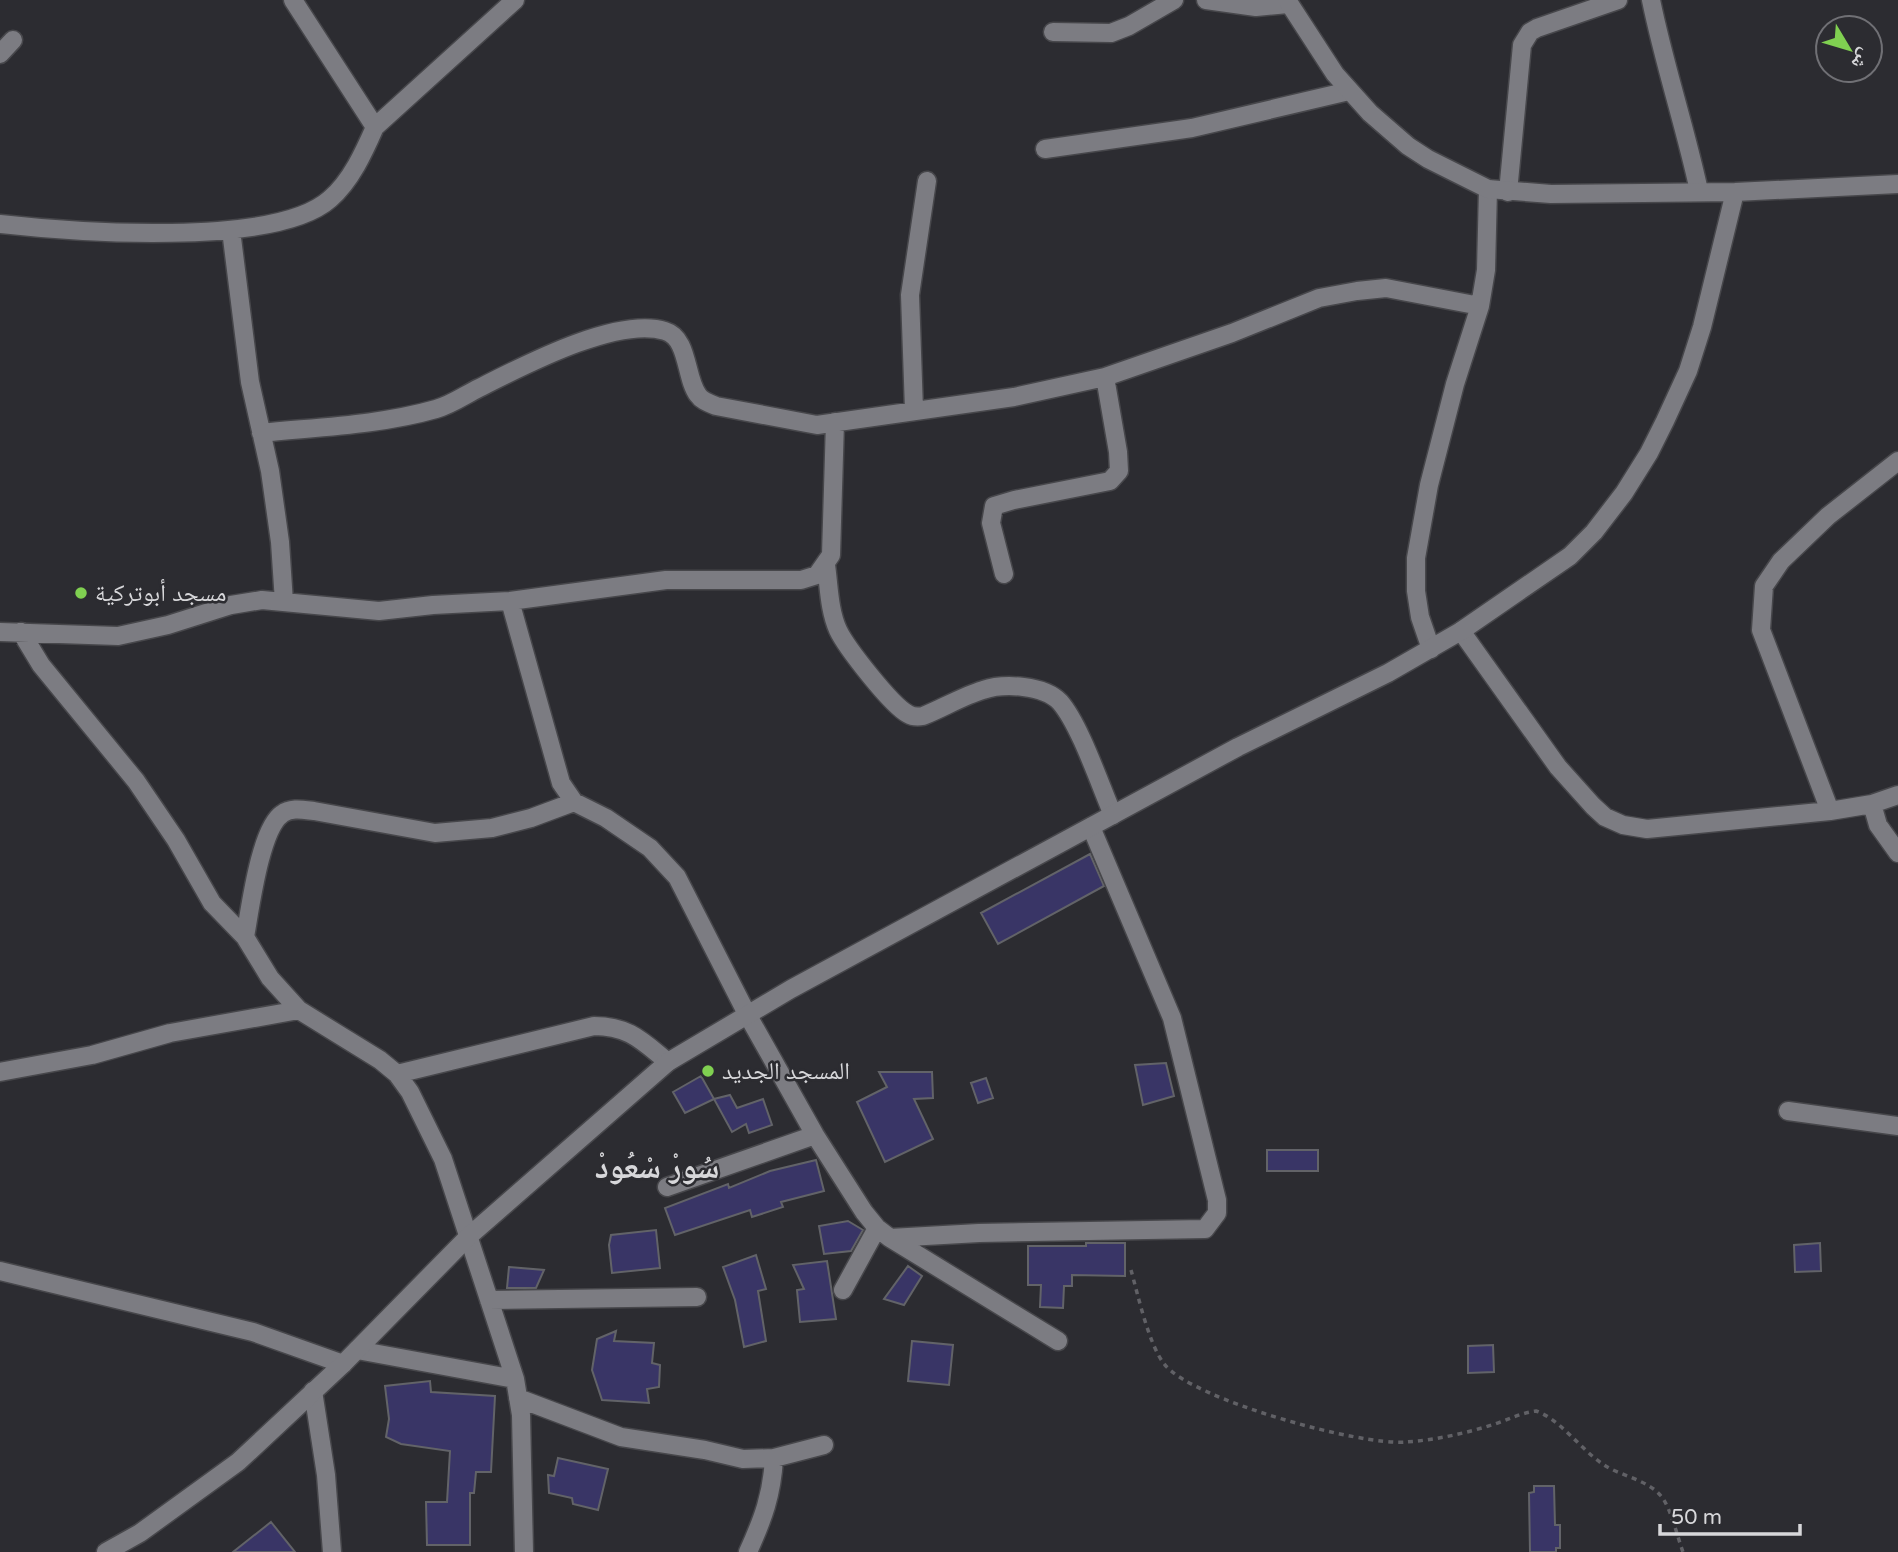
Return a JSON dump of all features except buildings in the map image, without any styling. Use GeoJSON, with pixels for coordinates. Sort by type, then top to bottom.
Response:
{"type":"FeatureCollection","features":[{"type":"Feature","properties":{"kind":"street"},"geometry":{"type":"LineString","coordinates":[[293,0],[375,127]]}},
{"type":"Feature","properties":{"kind":"street"},"geometry":{"type":"LineString","coordinates":[[0,225],[129,234],[231,230],[301,215],[330,200],[349,176],[375,127],[515,0]]}},
{"type":"Feature","properties":{"kind":"street"},"geometry":{"type":"LineString","coordinates":[[1053,32],[1111,33],[1129,26],[1174,0]]}},
{"type":"Feature","properties":{"kind":"street"},"geometry":{"type":"LineString","coordinates":[[1206,0],[1256,7],[1288,2],[1349,91],[1408,146],[1437,164],[1488,189],[1551,194],[1735,192],[1898,184]]}},
{"type":"Feature","properties":{"kind":"street"},"geometry":{"type":"LineString","coordinates":[[1508,192],[1522,46],[1525,38],[1537,28],[1618,0]]}},
{"type":"Feature","properties":{"kind":"street"},"geometry":{"type":"LineString","coordinates":[[1651,0],[1699,191]]}},
{"type":"Feature","properties":{"kind":"street"},"geometry":{"type":"LineString","coordinates":[[0,54],[13,40]]}},
{"type":"Feature","properties":{"kind":"street"},"geometry":{"type":"LineString","coordinates":[[1045,149],[1192,128],[1349,91]]}},
{"type":"Feature","properties":{"kind":"street"},"geometry":{"type":"LineString","coordinates":[[914,410],[910,295],[927,181]]}},
{"type":"Feature","properties":{"kind":"street"},"geometry":{"type":"LineString","coordinates":[[1431,649],[1420,617],[1416,591],[1416,558],[1429,485],[1455,384],[1480,306],[1486,270],[1488,189]]}},
{"type":"Feature","properties":{"kind":"street"},"geometry":{"type":"LineString","coordinates":[[106,1552],[140,1533],[238,1462],[343,1364],[468,1237],[668,1062],[747,1014],[1238,747],[1431,649],[1570,556],[1601,522],[1648,453],[1688,371],[1702,327],[1735,192]]}},
{"type":"Feature","properties":{"kind":"street"},"geometry":{"type":"LineString","coordinates":[[231,230],[250,382],[281,542],[284,602]]}},
{"type":"Feature","properties":{"kind":"street"},"geometry":{"type":"LineString","coordinates":[[261,433],[362,423],[438,409],[531,362],[580,342],[626,330],[656,329],[669,332],[678,341],[697,394],[704,401],[716,406],[817,425],[1014,397],[1105,377],[1232,333],[1319,298],[1386,288],[1480,306]]}},
{"type":"Feature","properties":{"kind":"street"},"geometry":{"type":"LineString","coordinates":[[1004,574],[992,523],[994,506],[1014,499],[1110,481],[1119,471],[1105,377]]}},
{"type":"Feature","properties":{"kind":"street"},"geometry":{"type":"LineString","coordinates":[[0,632],[118,636],[168,625],[231,605],[262,600],[379,611],[510,601],[666,580],[801,580],[817,575],[831,555],[835,422]]}},
{"type":"Feature","properties":{"kind":"street"},"geometry":{"type":"LineString","coordinates":[[1830,811],[1761,630],[1764,586],[1781,561],[1828,516],[1898,461]]}},
{"type":"Feature","properties":{"kind":"street"},"geometry":{"type":"LineString","coordinates":[[826,565],[832,612],[838,631],[870,673],[906,713],[915,717],[923,716],[982,690],[1002,686],[1022,687],[1051,696],[1059,701],[1075,726],[1113,815]]}},
{"type":"Feature","properties":{"kind":"street"},"geometry":{"type":"LineString","coordinates":[[510,601],[561,783],[574,802],[606,818],[663,860],[677,877],[747,1014],[815,1135],[864,1212],[883,1233],[1058,1341]]}},
{"type":"Feature","properties":{"kind":"street"},"geometry":{"type":"LineString","coordinates":[[1461,631],[1558,766],[1605,817],[1623,825],[1647,829],[1830,811],[1872,804],[1898,795]]}},
{"type":"Feature","properties":{"kind":"street"},"geometry":{"type":"LineString","coordinates":[[21,632],[41,665],[136,781],[176,840],[212,903],[245,937],[270,978],[299,1010],[380,1060],[397,1074],[410,1092],[443,1159],[514,1379],[521,1415],[524,1552]]}},
{"type":"Feature","properties":{"kind":"street"},"geometry":{"type":"LineString","coordinates":[[245,937],[262,851],[273,824],[282,813],[294,810],[314,811],[435,833],[492,828],[531,818],[574,802]]}},
{"type":"Feature","properties":{"kind":"street"},"geometry":{"type":"LineString","coordinates":[[1872,804],[1878,825],[1898,853]]}},
{"type":"Feature","properties":{"kind":"street"},"geometry":{"type":"LineString","coordinates":[[883,1233],[1205,1230],[1217,1213],[1217,1200],[1172,1018],[1091,827]]}},
{"type":"Feature","properties":{"kind":"street"},"geometry":{"type":"LineString","coordinates":[[0,1072],[92,1055],[170,1033],[299,1010]]}},
{"type":"Feature","properties":{"kind":"street"},"geometry":{"type":"LineString","coordinates":[[397,1074],[594,1026],[612,1026],[629,1031],[668,1062]]}},
{"type":"Feature","properties":{"kind":"street"},"geometry":{"type":"LineString","coordinates":[[1788,1111],[1898,1126]]}},
{"type":"Feature","properties":{"kind":"street"},"geometry":{"type":"LineString","coordinates":[[667,1187],[815,1135]]}},
{"type":"Feature","properties":{"kind":"street"},"geometry":{"type":"LineString","coordinates":[[843,1290],[883,1233]]}},
{"type":"Feature","properties":{"kind":"street"},"geometry":{"type":"LineString","coordinates":[[0,1271],[253,1332],[343,1364]]}},
{"type":"Feature","properties":{"kind":"street"},"geometry":{"type":"LineString","coordinates":[[489,1300],[697,1297]]}},
{"type":"Feature","properties":{"kind":"street"},"geometry":{"type":"LineString","coordinates":[[357,1350],[514,1379]]}},
{"type":"Feature","properties":{"kind":"street"},"geometry":{"type":"LineString","coordinates":[[313,1391],[326,1475],[332,1552]]}},
{"type":"Feature","properties":{"kind":"street"},"geometry":{"type":"LineString","coordinates":[[518,1398],[621,1437],[743,1458],[774,1458],[824,1445]]}},
{"type":"Feature","properties":{"kind":"street"},"geometry":{"type":"LineString","coordinates":[[748,1552],[768,1507],[774,1458]]}},
{"type":"Feature","properties":{"kind":"path"},"geometry":{"type":"LineString","coordinates":[[1130,1270],[1157,1351],[1164,1365],[1181,1380],[1237,1404],[1303,1424],[1388,1442],[1458,1434],[1536,1411],[1547,1415],[1580,1448],[1604,1464],[1656,1490],[1664,1499],[1683,1552]]}},
{"type":"Feature","properties":{"kind":"place","name":"مسجد أبوتركية"},"geometry":{"type":"Point","coordinates":[81,593]}},
{"type":"Feature","properties":{"kind":"place","name":"المسجد الجديد"},"geometry":{"type":"Point","coordinates":[708,1071]}},
{"type":"Feature","properties":{"kind":"district","name":"سُورْ سْعُودْ"},"geometry":{"type":"Point","coordinates":[657,1167]}}]}
